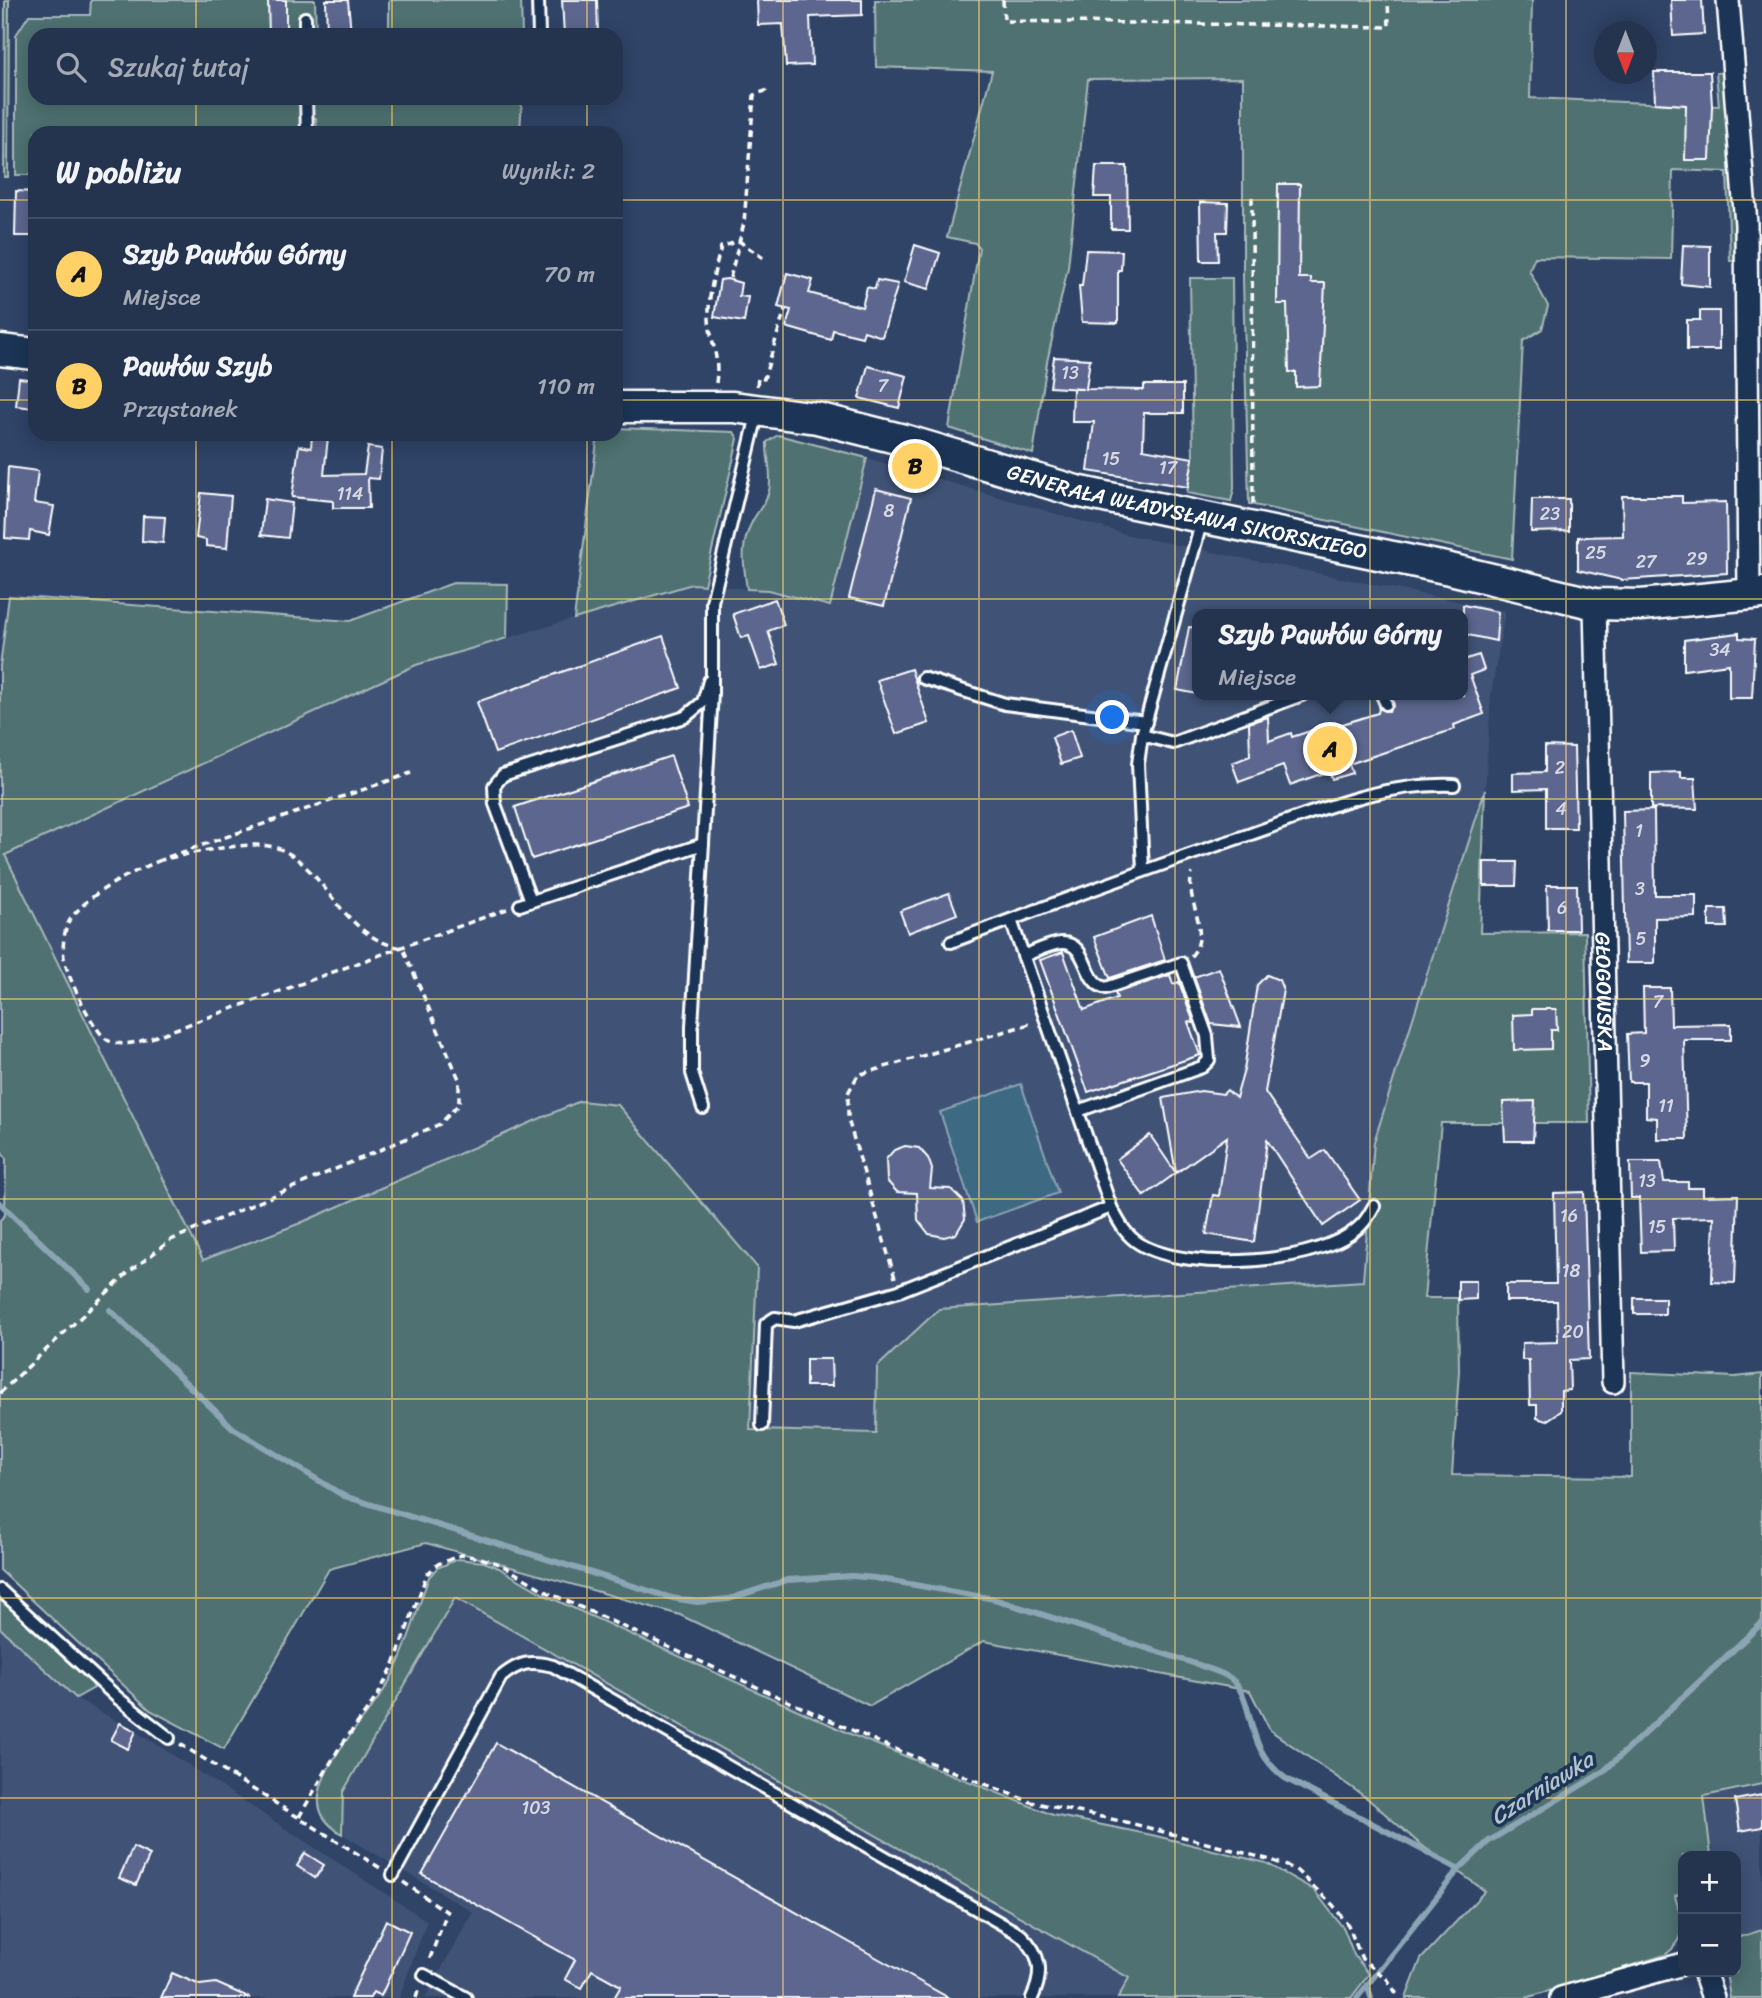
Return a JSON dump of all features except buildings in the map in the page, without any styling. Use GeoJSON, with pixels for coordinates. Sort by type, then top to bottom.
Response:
{"type":"FeatureCollection","features":[{"type":"Feature","properties":{"kind":"street"},"geometry":{"type":"LineString","coordinates":[[1728,0],[1746,224],[1756,594]]}},
{"type":"Feature","properties":{"kind":"street"},"geometry":{"type":"LineString","coordinates":[[0,350],[28,353]]}},
{"type":"Feature","properties":{"kind":"street","name":"GENERAŁA WŁADYSŁAWA SIKORSKIEGO"},"geometry":{"type":"LineString","coordinates":[[623,407],[757,402],[866,430],[1076,491],[1450,569],[1595,604],[1641,605],[1756,594]]}},
{"type":"Feature","properties":{"kind":"street","name":"GŁOGOWSKA"},"geometry":{"type":"LineString","coordinates":[[1595,604],[1614,1382]]}},
{"type":"Feature","properties":{"kind":"street"},"geometry":{"type":"LineString","coordinates":[[1561,1998],[1678,1965]]}},
{"type":"Feature","properties":{"kind":"street"},"geometry":{"type":"LineString","coordinates":[[1706,1977],[1713,1998]]}},
{"type":"Feature","properties":{"kind":"lane"},"geometry":{"type":"LineString","coordinates":[[538,0],[539,28]]}},
{"type":"Feature","properties":{"kind":"lane"},"geometry":{"type":"LineString","coordinates":[[305,18],[305,28]]}},
{"type":"Feature","properties":{"kind":"lane"},"geometry":{"type":"LineString","coordinates":[[306,105],[307,126]]}},
{"type":"Feature","properties":{"kind":"lane"},"geometry":{"type":"LineString","coordinates":[[703,1108],[692,1073],[692,1026],[712,669],[712,602],[757,402]]}},
{"type":"Feature","properties":{"kind":"lane"},"geometry":{"type":"LineString","coordinates":[[1143,870],[1138,764],[1142,735],[1203,518]]}},
{"type":"Feature","properties":{"kind":"lane"},"geometry":{"type":"LineString","coordinates":[[703,844],[525,903],[495,804],[494,786],[503,775],[685,717],[703,702],[712,669]]}},
{"type":"Feature","properties":{"kind":"lane"},"geometry":{"type":"LineString","coordinates":[[923,678],[1005,704],[1146,723]]}},
{"type":"Feature","properties":{"kind":"lane"},"geometry":{"type":"LineString","coordinates":[[1142,735],[1173,743],[1289,700]]}},
{"type":"Feature","properties":{"kind":"lane"},"geometry":{"type":"LineString","coordinates":[[951,942],[1143,870],[1372,793],[1405,786],[1454,785]]}},
{"type":"Feature","properties":{"kind":"lane"},"geometry":{"type":"LineString","coordinates":[[1011,920],[1111,1207],[1123,1229],[1139,1243],[1175,1258],[1218,1262],[1251,1261],[1320,1246],[1362,1225],[1374,1206]]}},
{"type":"Feature","properties":{"kind":"lane"},"geometry":{"type":"LineString","coordinates":[[1023,956],[1060,943],[1069,945],[1079,952],[1093,981],[1106,988],[1181,962],[1207,1036],[1209,1060],[1202,1068],[1078,1111]]}},
{"type":"Feature","properties":{"kind":"lane"},"geometry":{"type":"LineString","coordinates":[[762,1425],[766,1324],[775,1318],[794,1321],[899,1291],[1111,1207]]}},
{"type":"Feature","properties":{"kind":"lane"},"geometry":{"type":"LineString","coordinates":[[0,1590],[119,1699],[169,1738]]}},
{"type":"Feature","properties":{"kind":"lane"},"geometry":{"type":"LineString","coordinates":[[393,1875],[501,1677],[514,1665],[534,1661],[553,1666],[1021,1935],[1033,1947],[1039,1961],[1040,1977],[1032,1998]]}},
{"type":"Feature","properties":{"kind":"lane"},"geometry":{"type":"LineString","coordinates":[[424,1975],[466,1998]]}},
{"type":"Feature","properties":{"kind":"path"},"geometry":{"type":"LineString","coordinates":[[1003,0],[1004,22],[1389,27],[1388,0]]}},
{"type":"Feature","properties":{"kind":"path"},"geometry":{"type":"LineString","coordinates":[[730,278],[744,223],[754,95],[768,90]]}},
{"type":"Feature","properties":{"kind":"path"},"geometry":{"type":"LineString","coordinates":[[1250,527],[1254,474],[1252,197]]}},
{"type":"Feature","properties":{"kind":"path"},"geometry":{"type":"LineString","coordinates":[[739,241],[763,258]]}},
{"type":"Feature","properties":{"kind":"path"},"geometry":{"type":"LineString","coordinates":[[715,393],[718,356],[710,329],[710,306],[721,247],[739,241]]}},
{"type":"Feature","properties":{"kind":"path"},"geometry":{"type":"LineString","coordinates":[[757,402],[758,378],[764,379],[785,309]]}},
{"type":"Feature","properties":{"kind":"path"},"geometry":{"type":"LineString","coordinates":[[411,773],[161,860],[130,873],[93,898],[71,918],[64,937],[64,960],[96,1031],[108,1041],[127,1044],[151,1038],[525,903]]}},
{"type":"Feature","properties":{"kind":"path"},"geometry":{"type":"LineString","coordinates":[[161,860],[202,851],[271,846],[291,854],[372,939],[403,948]]}},
{"type":"Feature","properties":{"kind":"path"},"geometry":{"type":"LineString","coordinates":[[1181,962],[1190,958],[1199,941],[1198,919],[1188,888],[1192,873]]}},
{"type":"Feature","properties":{"kind":"path"},"geometry":{"type":"LineString","coordinates":[[0,1393],[129,1272],[171,1240],[440,1125],[459,1104],[459,1079],[403,948]]}},
{"type":"Feature","properties":{"kind":"path"},"geometry":{"type":"LineString","coordinates":[[899,1291],[848,1119],[848,1093],[858,1075],[1045,1020]]}},
{"type":"Feature","properties":{"kind":"path"},"geometry":{"type":"LineString","coordinates":[[299,1817],[338,1750],[378,1695],[394,1664],[427,1574],[450,1558],[461,1555],[480,1558],[500,1564],[549,1593],[885,1745],[1031,1802],[1130,1823],[1295,1869],[1318,1887],[1348,1925],[1366,1964],[1388,1980],[1399,1998]]}},
{"type":"Feature","properties":{"kind":"path"},"geometry":{"type":"LineString","coordinates":[[169,1738],[393,1875],[447,1912],[416,1998]]}},
{"type":"Feature","properties":{"kind":"shaded area"},"geometry":{"type":"Polygon","coordinates":[[[867,458],[1128,535],[1505,611],[1491,695],[1485,790],[1374,1142],[1363,1281],[939,1309],[877,1367],[876,1433],[750,1430],[757,1267],[298,1224],[203,1261],[5,854],[416,665],[692,584],[768,590],[830,606],[867,458]]]}},
{"type":"Feature","properties":{"kind":"shaded area"},"geometry":{"type":"Polygon","coordinates":[[[1021,1084],[1058,1193],[977,1222],[940,1112],[1021,1084]]]}},
{"type":"Feature","properties":{"kind":"shaded area"},"geometry":{"type":"Polygon","coordinates":[[[455,1597],[1129,1978],[1118,1998],[425,1998],[473,1912],[342,1834],[343,1792],[455,1597]]]}},
{"type":"Feature","properties":{"kind":"shaded area"},"geometry":{"type":"Polygon","coordinates":[[[0,1628],[76,1698],[153,1742],[427,1921],[399,1998],[0,1998],[0,1628]]]}},
{"type":"Feature","properties":{"kind":"shaded area"},"geometry":{"type":"Polygon","coordinates":[[[1762,1784],[1762,1930],[1741,1936],[1741,1851],[1710,1851],[1704,1796],[1762,1784]]]}},
{"type":"Feature","properties":{"kind":"green space"},"geometry":{"type":"Polygon","coordinates":[[[5,0],[9,0],[8,177],[4,177],[5,0]]]}},
{"type":"Feature","properties":{"kind":"green space"},"geometry":{"type":"Polygon","coordinates":[[[91,0],[315,0],[316,28],[28,28],[28,105],[522,105],[520,126],[317,126],[316,118],[301,118],[300,126],[28,126],[28,175],[16,175],[16,35],[29,15],[90,15],[91,0]]]}},
{"type":"Feature","properties":{"kind":"green space"},"geometry":{"type":"Polygon","coordinates":[[[389,0],[521,0],[522,28],[389,28],[389,0]]]}},
{"type":"Feature","properties":{"kind":"green space"},"geometry":{"type":"Polygon","coordinates":[[[875,0],[1532,0],[1530,98],[1719,106],[1716,73],[1724,72],[1737,261],[1730,261],[1727,172],[1673,170],[1671,259],[1535,257],[1529,270],[1548,306],[1542,329],[1523,341],[1512,559],[1249,504],[1243,279],[1243,78],[1088,79],[1068,267],[1047,362],[1033,454],[949,428],[979,248],[975,243],[947,237],[992,71],[876,67],[875,0]]]}},
{"type":"Feature","properties":{"kind":"green space"},"geometry":{"type":"Polygon","coordinates":[[[1190,278],[1232,278],[1234,489],[1231,501],[1187,493],[1193,458],[1190,278]]]}},
{"type":"Feature","properties":{"kind":"green space"},"geometry":{"type":"Polygon","coordinates":[[[623,428],[734,432],[738,439],[704,585],[692,584],[574,619],[597,441],[623,441],[623,428]]]}},
{"type":"Feature","properties":{"kind":"green space"},"geometry":{"type":"Polygon","coordinates":[[[778,435],[867,458],[830,606],[768,590],[747,589],[744,546],[753,520],[769,491],[767,442],[778,435]]]}},
{"type":"Feature","properties":{"kind":"green space"},"geometry":{"type":"Polygon","coordinates":[[[453,583],[508,584],[507,638],[416,665],[5,855],[203,1260],[298,1224],[580,1101],[618,1105],[757,1267],[750,1430],[876,1433],[877,1367],[939,1309],[1363,1281],[1374,1142],[1485,790],[1480,933],[1585,932],[1589,1123],[1441,1123],[1424,1298],[1458,1298],[1459,1371],[1452,1475],[1631,1477],[1631,1372],[1735,1377],[1762,1374],[1762,1784],[1704,1796],[1710,1851],[1678,1851],[1678,1894],[1675,1896],[1678,1907],[1678,1943],[1665,1955],[1526,1998],[1406,1998],[1421,1959],[1485,1891],[1420,1844],[1368,1799],[1270,1730],[1250,1691],[984,1641],[870,1706],[680,1615],[426,1543],[329,1569],[224,1749],[150,1710],[0,1570],[0,1220],[5,1215],[6,1159],[0,1148],[0,666],[9,596],[350,621],[453,583]]]}},
{"type":"Feature","properties":{"kind":"green space"},"geometry":{"type":"Polygon","coordinates":[[[458,1559],[484,1562],[499,1568],[549,1597],[855,1736],[1053,1815],[1152,1835],[1266,1863],[1314,1890],[1344,1929],[1354,1955],[1369,1974],[1351,1998],[1118,1998],[1129,1978],[455,1598],[343,1792],[342,1834],[328,1823],[321,1813],[319,1795],[323,1780],[339,1751],[389,1682],[406,1644],[429,1577],[437,1568],[458,1559]]]}},
{"type":"Feature","properties":{"kind":"green space"},"geometry":{"type":"Polygon","coordinates":[[[0,1598],[91,1682],[94,1688],[76,1698],[0,1628],[0,1598]]]}},
{"type":"Feature","properties":{"kind":"green space"},"geometry":{"type":"Polygon","coordinates":[[[1762,1930],[1762,1998],[1730,1998],[1727,1977],[1741,1977],[1741,1936],[1762,1930]]]}},
{"type":"Feature","properties":{"kind":"waterway"},"geometry":{"type":"LineString","coordinates":[[0,1203],[89,1289]]}},
{"type":"Feature","properties":{"kind":"waterway"},"geometry":{"type":"LineString","coordinates":[[110,1310],[233,1428],[344,1496],[672,1598],[697,1602],[729,1599],[787,1580],[852,1576],[875,1578],[994,1599],[1219,1672],[1230,1678],[1238,1687],[1262,1752],[1271,1766],[1285,1778],[1459,1869]]}},
{"type":"Feature","properties":{"kind":"waterway","name":"Czarniawka"},"geometry":{"type":"LineString","coordinates":[[1357,1998],[1459,1869],[1489,1841],[1603,1772],[1762,1623]]}},
{"type":"Feature","properties":{"kind":"waterway"},"geometry":{"type":"LineString","coordinates":[[1367,1985],[1371,1997]]}},
{"type":"Feature","properties":{"kind":"place","name":"Pawłów Szyb"},"geometry":{"type":"Point","coordinates":[915,466]}},
{"type":"Feature","properties":{"kind":"place","name":"Szyb Pawłów Górny"},"geometry":{"type":"Point","coordinates":[1330,749]}}]}
